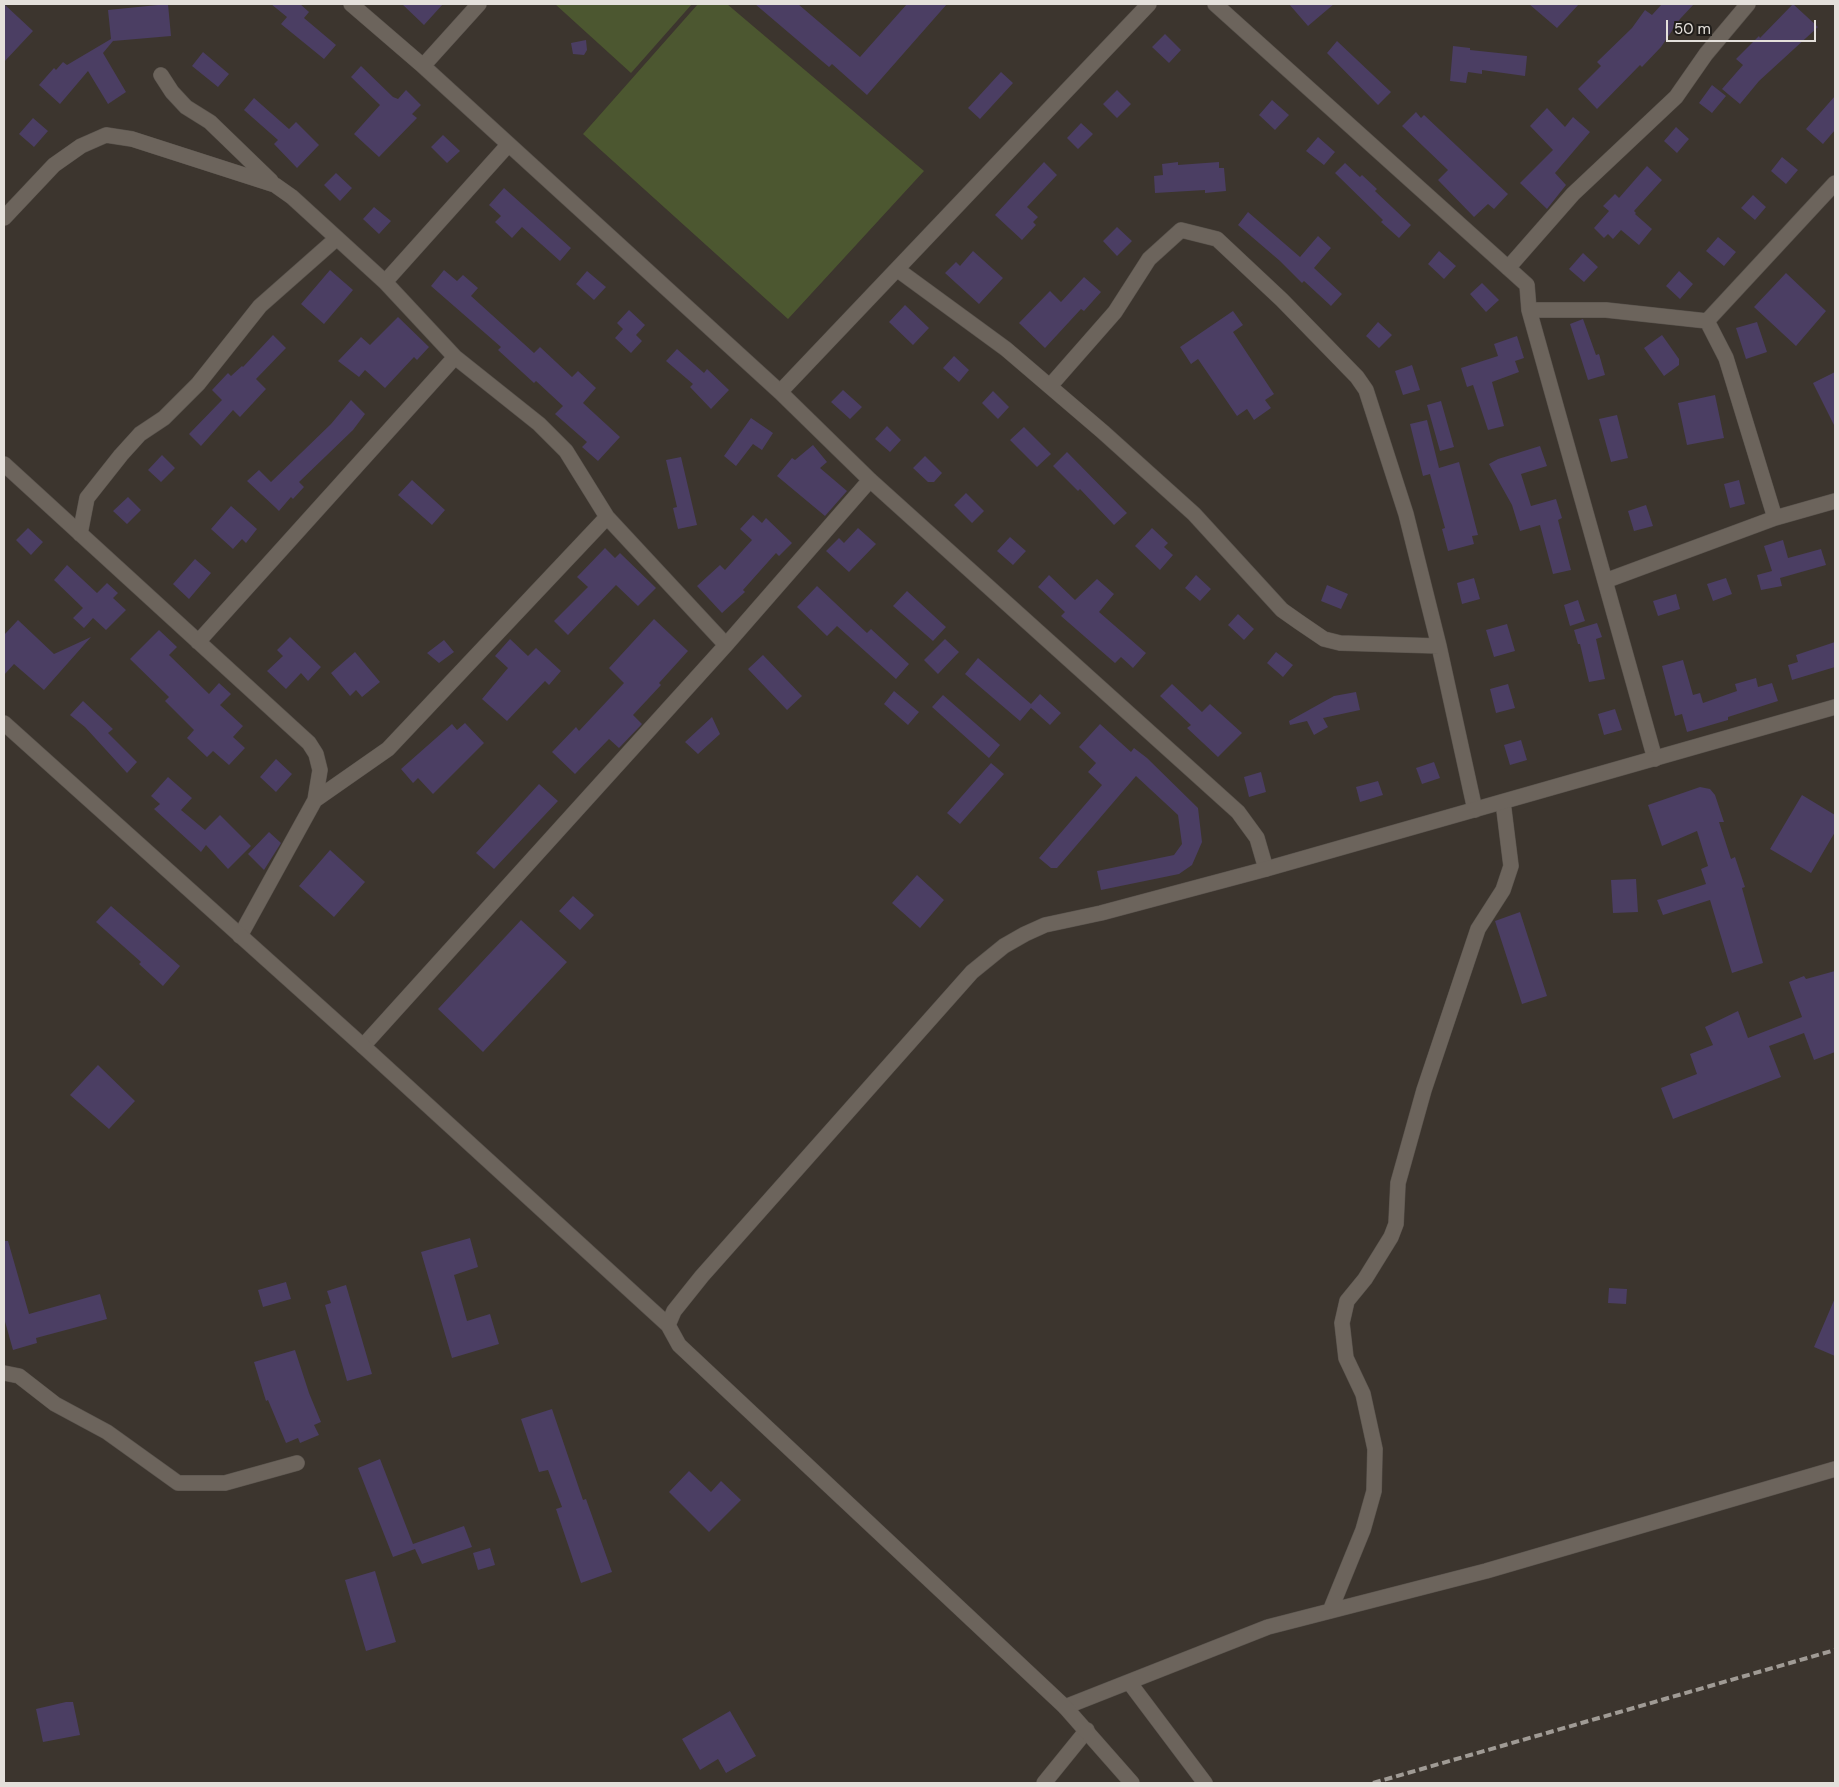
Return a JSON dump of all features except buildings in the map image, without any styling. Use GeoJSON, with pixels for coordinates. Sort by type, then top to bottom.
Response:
{"type":"FeatureCollection","features":[{"type":"Feature","properties":{"kind":"street"},"geometry":{"type":"LineString","coordinates":[[351,4],[423,66],[780,392],[870,480],[1238,812],[1256,838],[1266,869]]}},
{"type":"Feature","properties":{"kind":"street"},"geometry":{"type":"LineString","coordinates":[[423,66],[479,4]]}},
{"type":"Feature","properties":{"kind":"street"},"geometry":{"type":"LineString","coordinates":[[780,392],[1149,4]]}},
{"type":"Feature","properties":{"kind":"street"},"geometry":{"type":"LineString","coordinates":[[1214,4],[1527,284],[1529,310],[1655,759]]}},
{"type":"Feature","properties":{"kind":"street"},"geometry":{"type":"LineString","coordinates":[[1508,268],[1573,194],[1676,97],[1706,54],[1748,4]]}},
{"type":"Feature","properties":{"kind":"street"},"geometry":{"type":"LineString","coordinates":[[161,75],[172,92],[186,107],[210,122],[276,185],[292,197],[385,282],[455,357],[538,424],[566,451],[607,517],[726,645]]}},
{"type":"Feature","properties":{"kind":"street"},"geometry":{"type":"LineString","coordinates":[[4,218],[54,165],[81,146],[106,135],[132,139],[276,185]]}},
{"type":"Feature","properties":{"kind":"street"},"geometry":{"type":"LineString","coordinates":[[385,282],[508,145]]}},
{"type":"Feature","properties":{"kind":"street"},"geometry":{"type":"LineString","coordinates":[[1707,321],[1835,183]]}},
{"type":"Feature","properties":{"kind":"street"},"geometry":{"type":"LineString","coordinates":[[1050,386],[1115,312],[1149,259],[1181,230],[1217,239],[1282,300],[1357,377],[1366,390],[1406,514],[1439,646],[1475,810]]}},
{"type":"Feature","properties":{"kind":"street"},"geometry":{"type":"LineString","coordinates":[[80,534],[86,498],[121,455],[140,434],[164,418],[198,384],[228,343],[260,306],[337,238]]}},
{"type":"Feature","properties":{"kind":"street"},"geometry":{"type":"LineString","coordinates":[[898,270],[1006,349],[1050,386],[1194,514],[1282,610],[1299,622],[1324,639],[1340,643],[1439,646]]}},
{"type":"Feature","properties":{"kind":"street"},"geometry":{"type":"LineString","coordinates":[[1529,310],[1606,310],[1707,321]]}},
{"type":"Feature","properties":{"kind":"street"},"geometry":{"type":"LineString","coordinates":[[1707,321],[1726,358],[1775,518]]}},
{"type":"Feature","properties":{"kind":"street"},"geometry":{"type":"LineString","coordinates":[[198,642],[455,357]]}},
{"type":"Feature","properties":{"kind":"street"},"geometry":{"type":"LineString","coordinates":[[4,464],[309,743],[316,754],[320,770],[315,800],[240,936]]}},
{"type":"Feature","properties":{"kind":"street"},"geometry":{"type":"LineString","coordinates":[[363,1046],[726,645],[870,480]]}},
{"type":"Feature","properties":{"kind":"street"},"geometry":{"type":"LineString","coordinates":[[1605,581],[1775,518],[1835,501]]}},
{"type":"Feature","properties":{"kind":"street"},"geometry":{"type":"LineString","coordinates":[[315,800],[388,749],[607,517]]}},
{"type":"Feature","properties":{"kind":"street"},"geometry":{"type":"LineString","coordinates":[[668,1325],[674,1311],[702,1276],[972,972],[992,954],[1025,934],[1045,925],[1101,914],[1266,869],[1835,707]]}},
{"type":"Feature","properties":{"kind":"street"},"geometry":{"type":"LineString","coordinates":[[4,723],[363,1046],[668,1325],[679,1345],[1065,1707],[1132,1783]]}},
{"type":"Feature","properties":{"kind":"street"},"geometry":{"type":"LineString","coordinates":[[1330,1611],[1363,1530],[1374,1491],[1375,1449],[1363,1394],[1346,1358],[1342,1323],[1348,1301],[1365,1279],[1391,1237],[1396,1224],[1398,1183],[1424,1090],[1478,929],[1503,890],[1511,866],[1503,802]]}},
{"type":"Feature","properties":{"kind":"street"},"geometry":{"type":"LineString","coordinates":[[4,1373],[19,1376],[55,1404],[107,1432],[178,1483],[226,1483],[297,1464]]}},
{"type":"Feature","properties":{"kind":"street"},"geometry":{"type":"LineString","coordinates":[[1065,1707],[1268,1628],[1486,1571],[1835,1469]]}},
{"type":"Feature","properties":{"kind":"street"},"geometry":{"type":"LineString","coordinates":[[1129,1682],[1205,1783]]}},
{"type":"Feature","properties":{"kind":"street"},"geometry":{"type":"LineString","coordinates":[[1044,1783],[1087,1730]]}},
{"type":"Feature","properties":{"kind":"green space"},"geometry":{"type":"Polygon","coordinates":[[[555,4],[692,4],[631,73],[555,4]]]}},
{"type":"Feature","properties":{"kind":"green space"},"geometry":{"type":"Polygon","coordinates":[[[698,4],[727,4],[924,171],[788,319],[583,134],[698,4]]]}},
{"type":"Feature","properties":{"kind":"railway"},"geometry":{"type":"LineString","coordinates":[[1373,1783],[1835,1650]]}}]}
